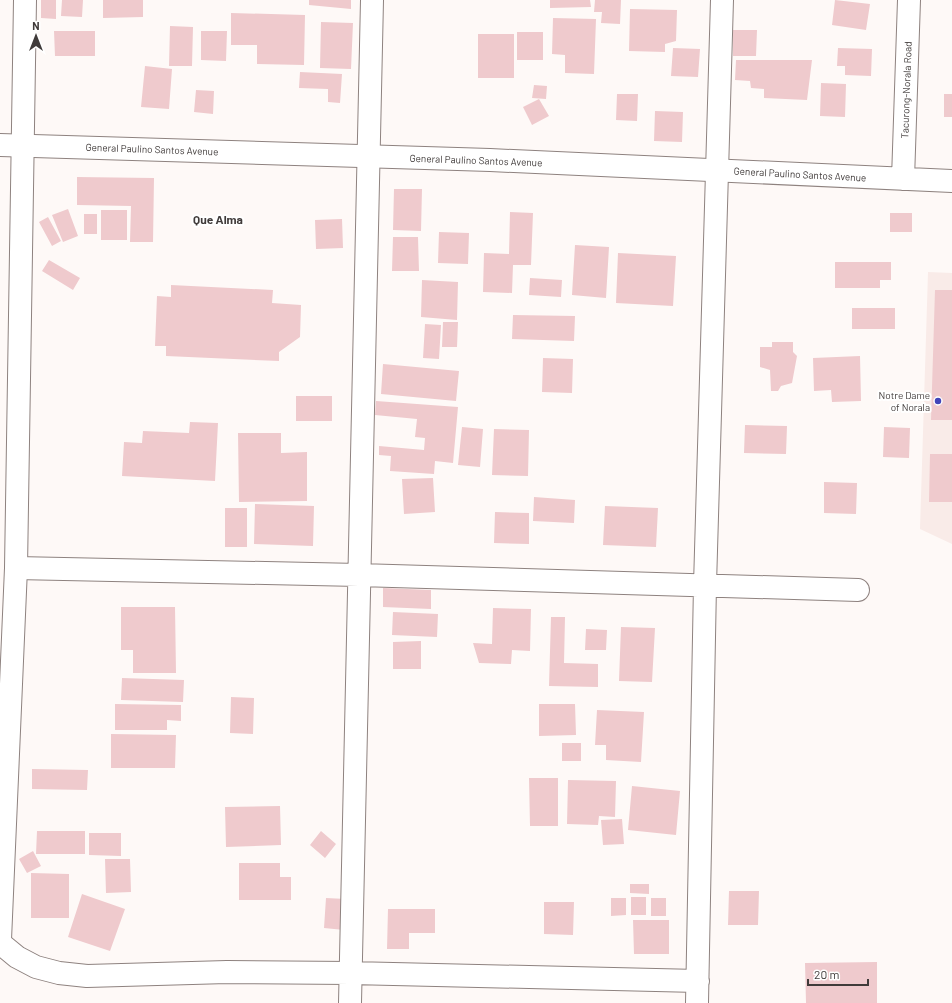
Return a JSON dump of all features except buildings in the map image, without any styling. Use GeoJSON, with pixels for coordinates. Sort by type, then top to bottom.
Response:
{"type":"FeatureCollection","features":[{"type":"Feature","properties":{"kind":"street"},"geometry":{"type":"LineString","coordinates":[[0,940],[16,568],[8,545],[22,145],[25,0]]}},
{"type":"Feature","properties":{"kind":"street"},"geometry":{"type":"LineString","coordinates":[[350,1003],[372,0]]}},
{"type":"Feature","properties":{"kind":"street"},"geometry":{"type":"LineString","coordinates":[[697,1003],[705,586],[722,0]]}},
{"type":"Feature","properties":{"kind":"street","name":"Tacurong-Norala Road"},"geometry":{"type":"LineString","coordinates":[[903,179],[909,0]]}},
{"type":"Feature","properties":{"kind":"street","name":"General Paulino Santos Avenue"},"geometry":{"type":"LineString","coordinates":[[0,145],[368,156],[952,181]]}},
{"type":"Feature","properties":{"kind":"street"},"geometry":{"type":"LineString","coordinates":[[16,568],[359,575],[858,590]]}},
{"type":"Feature","properties":{"kind":"street"},"geometry":{"type":"LineString","coordinates":[[0,943],[17,957],[36,967],[59,973],[87,976],[227,972],[351,973],[698,981]]}},
{"type":"Feature","properties":{"kind":"shaded area","name":"Notre Dame of Norala"},"geometry":{"type":"Polygon","coordinates":[[[928,272],[952,273],[952,544],[920,529],[928,272]]]}},
{"type":"Feature","properties":{"kind":"place","name":"Notre Dame of Norala"},"geometry":{"type":"Point","coordinates":[938,401]}},
{"type":"Feature","properties":{"kind":"district","name":"Que Alma"},"geometry":{"type":"Point","coordinates":[218,219]}}]}
